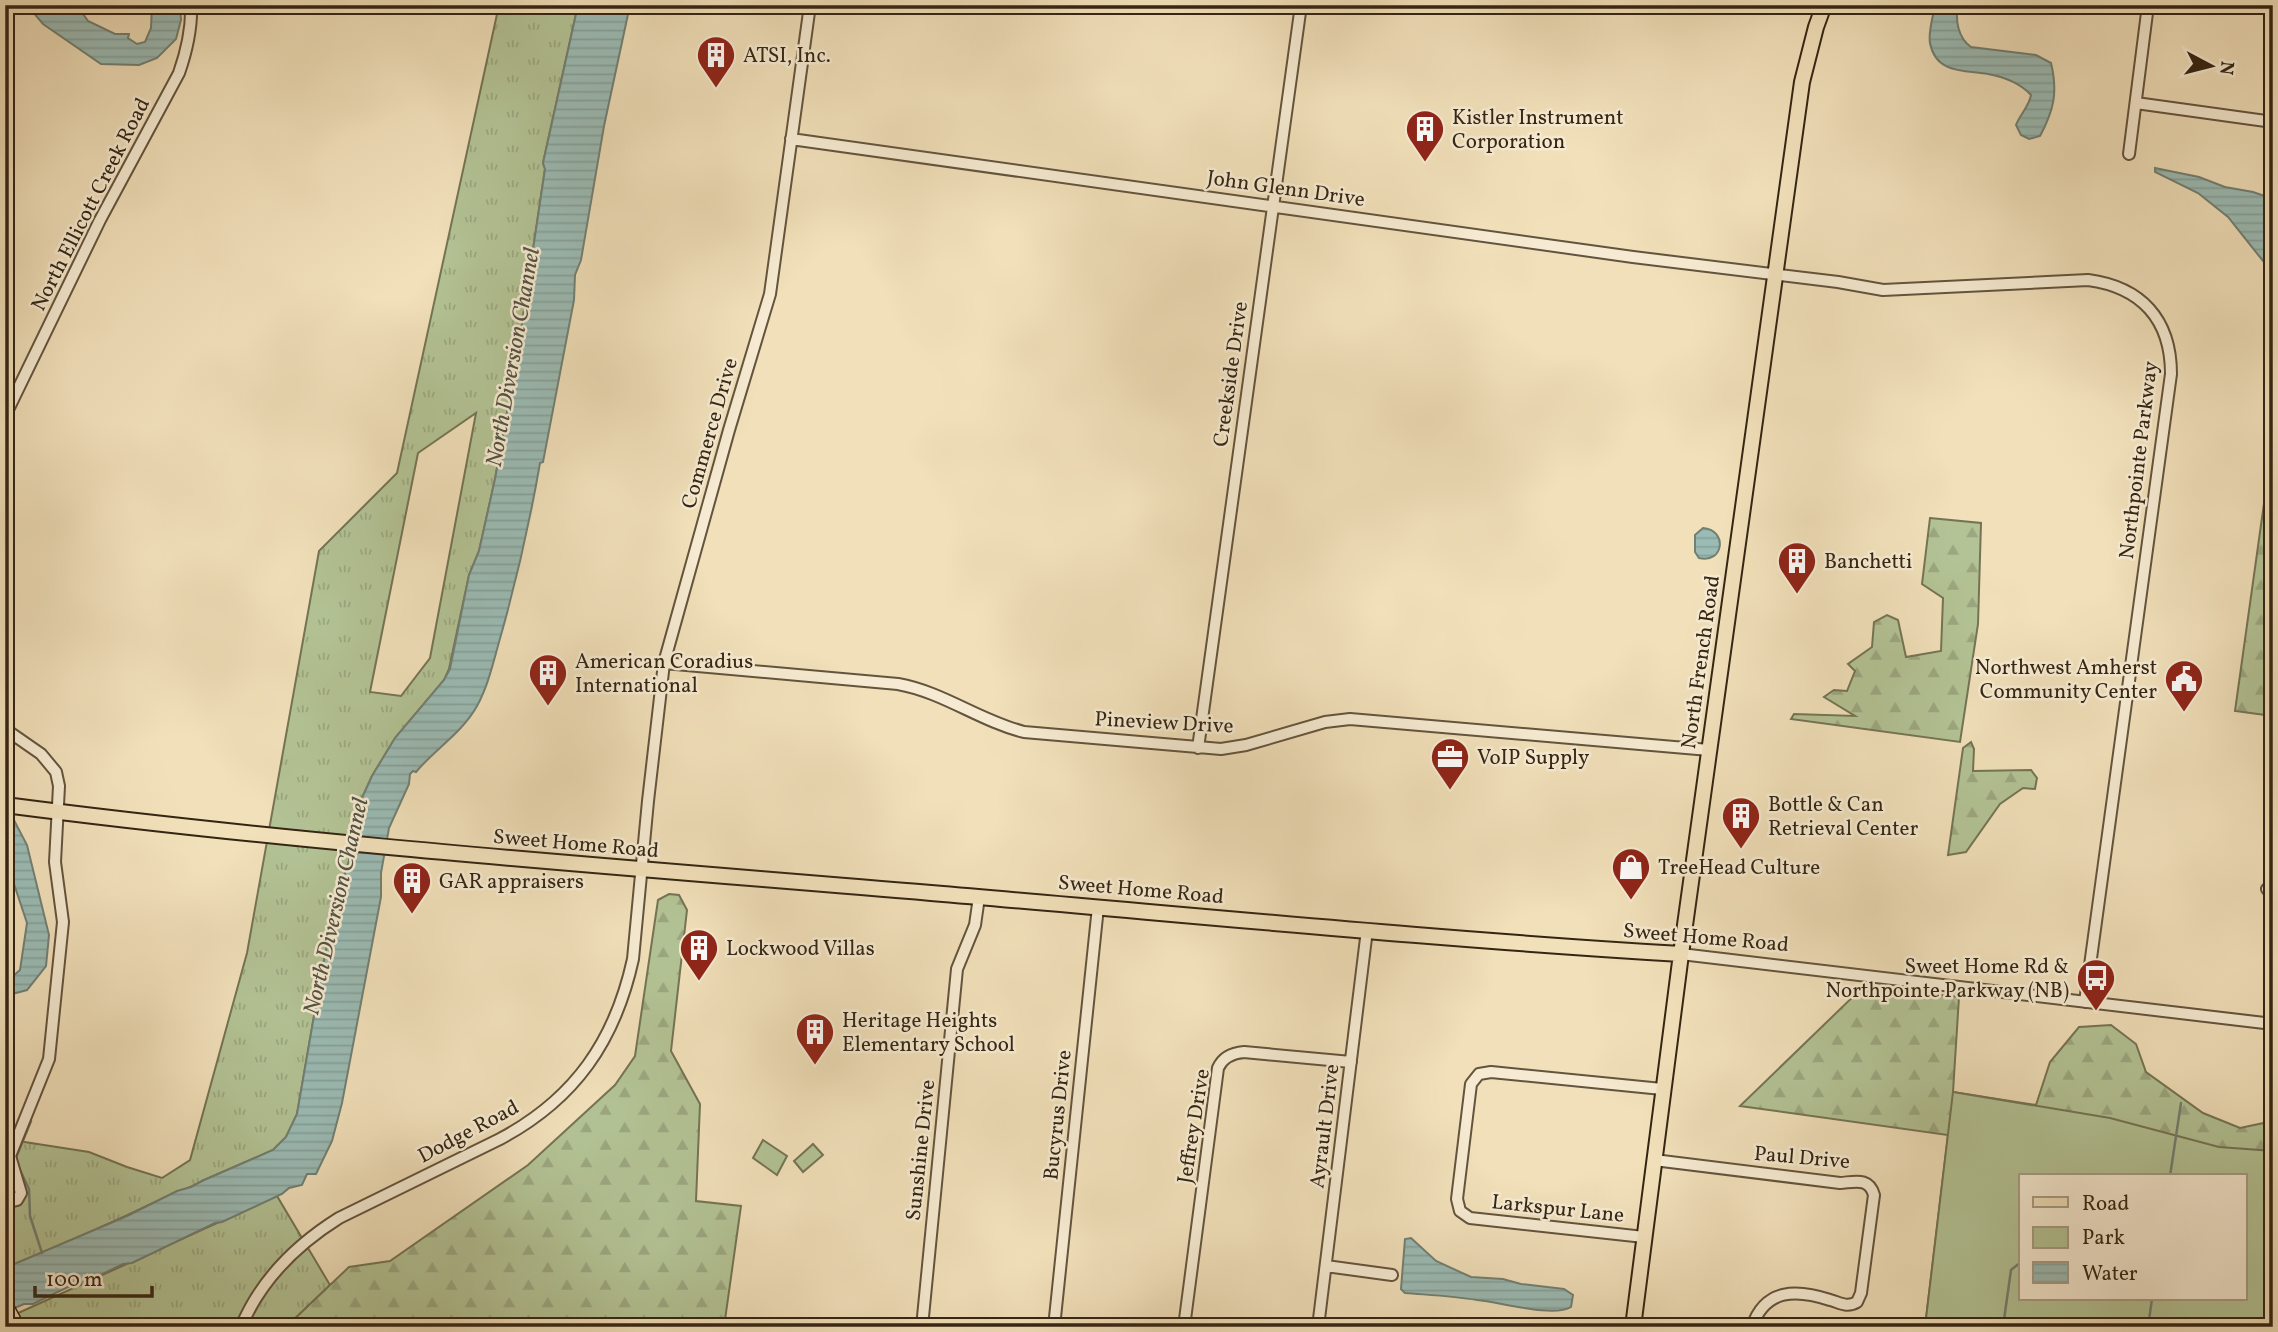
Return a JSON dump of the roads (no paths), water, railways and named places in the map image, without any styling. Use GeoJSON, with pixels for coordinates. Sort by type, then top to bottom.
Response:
{"type":"FeatureCollection","features":[{"type":"Feature","properties":{"kind":"highway"},"geometry":{"type":"LineString","coordinates":[[5,1307],[16,1327]]}},
{"type":"Feature","properties":{"kind":"main road","name":"North French Road"},"geometry":{"type":"LineString","coordinates":[[1633,1327],[1662,1089],[1802,82],[1824,5]]}},
{"type":"Feature","properties":{"kind":"main road","name":"Sweet Home Road"},"geometry":{"type":"LineString","coordinates":[[7,805],[321,841],[641,870],[1681,954]]}},
{"type":"Feature","properties":{"kind":"street","name":"North Ellicott Creek Road"},"geometry":{"type":"LineString","coordinates":[[5,416],[106,209],[179,73],[192,22],[191,5]]}},
{"type":"Feature","properties":{"kind":"street","name":"Commerce Drive"},"geometry":{"type":"LineString","coordinates":[[641,870],[664,663],[770,294],[810,5]]}},
{"type":"Feature","properties":{"kind":"street","name":"Creekside Drive"},"geometry":{"type":"LineString","coordinates":[[1198,748],[1301,5]]}},
{"type":"Feature","properties":{"kind":"street"},"geometry":{"type":"LineString","coordinates":[[2129,154],[2148,5]]}},
{"type":"Feature","properties":{"kind":"street"},"geometry":{"type":"LineString","coordinates":[[2136,103],[2273,122]]}},
{"type":"Feature","properties":{"kind":"street","name":"John Glenn Drive"},"geometry":{"type":"LineString","coordinates":[[791,139],[1633,257],[1775,273]]}},
{"type":"Feature","properties":{"kind":"street","name":"Northpointe Parkway"},"geometry":{"type":"LineString","coordinates":[[1775,273],[1882,290],[2077,281],[2106,283],[2137,297],[2153,313],[2165,333],[2170,347],[2172,374],[2084,1002]]}},
{"type":"Feature","properties":{"kind":"street","name":"Pineview Drive"},"geometry":{"type":"LineString","coordinates":[[664,663],[898,684],[921,690],[1024,732],[1198,748],[1234,748],[1325,722],[1350,719],[1709,750]]}},
{"type":"Feature","properties":{"kind":"street"},"geometry":{"type":"LineString","coordinates":[[5,729],[41,754],[56,772],[59,786],[55,862],[63,922],[49,1059],[7,1161],[22,1193],[17,1200],[5,1203]]}},
{"type":"Feature","properties":{"kind":"street","name":"Dodge Road"},"geometry":{"type":"LineString","coordinates":[[241,1327],[265,1284],[281,1264],[318,1231],[517,1130],[550,1107],[574,1083],[596,1054],[621,1004],[633,959],[641,870]]}},
{"type":"Feature","properties":{"kind":"street","name":"Sunshine Drive"},"geometry":{"type":"LineString","coordinates":[[922,1327],[957,969],[975,925],[979,897]]}},
{"type":"Feature","properties":{"kind":"street","name":"Bucyrus Drive"},"geometry":{"type":"LineString","coordinates":[[1054,1327],[1098,907]]}},
{"type":"Feature","properties":{"kind":"street","name":"Ayrault Drive"},"geometry":{"type":"LineString","coordinates":[[1318,1327],[1367,930]]}},
{"type":"Feature","properties":{"kind":"street","name":"Sweet Home Road"},"geometry":{"type":"LineString","coordinates":[[1681,954],[2273,1024]]}},
{"type":"Feature","properties":{"kind":"street","name":"Jeffrey Drive"},"geometry":{"type":"LineString","coordinates":[[1184,1327],[1218,1068],[1221,1063],[1230,1055],[1244,1052],[1351,1062]]}},
{"type":"Feature","properties":{"kind":"street","name":"Larkspur Lane"},"geometry":{"type":"LineString","coordinates":[[1644,1237],[1470,1219],[1458,1206],[1463,1148],[1471,1084],[1484,1072],[1662,1089]]}},
{"type":"Feature","properties":{"kind":"street","name":"Paul Drive"},"geometry":{"type":"LineString","coordinates":[[1654,1160],[1840,1183],[1859,1181],[1865,1182],[1872,1190],[1861,1293],[1857,1302],[1847,1306],[1812,1295],[1784,1294],[1769,1300],[1756,1315],[1752,1327]]}},
{"type":"Feature","properties":{"kind":"street"},"geometry":{"type":"LineString","coordinates":[[1326,1266],[1392,1275]]}},
{"type":"Feature","properties":{"kind":"water"},"geometry":{"type":"Polygon","coordinates":[[[27,5],[72,5],[81,11],[88,21],[115,34],[129,34],[128,38],[137,44],[145,42],[151,28],[152,5],[180,5],[181,20],[176,39],[157,58],[139,65],[101,64],[43,24],[27,5]]]}},
{"type":"Feature","properties":{"kind":"water","name":"North Diversion Channel"},"geometry":{"type":"Polygon","coordinates":[[[578,5],[630,5],[604,126],[581,260],[575,275],[574,300],[543,462],[540,463],[512,592],[485,689],[464,724],[416,772],[410,774],[409,784],[389,828],[381,873],[381,897],[342,1103],[332,1141],[316,1174],[307,1174],[302,1185],[289,1188],[282,1194],[132,1263],[123,1264],[78,1286],[74,1284],[33,1304],[24,1304],[5,1312],[5,1268],[273,1150],[286,1137],[297,1114],[322,970],[336,901],[349,861],[357,809],[372,776],[395,738],[444,680],[450,669],[469,575],[479,551],[495,479],[516,364],[545,169],[543,163],[578,5]]]}},
{"type":"Feature","properties":{"kind":"water"},"geometry":{"type":"Polygon","coordinates":[[[1935,5],[1958,5],[1958,28],[1971,47],[2036,55],[2051,63],[2053,101],[2049,118],[2040,136],[2029,139],[2021,135],[2016,125],[2031,95],[2022,87],[1994,75],[1952,69],[1938,60],[1930,43],[1935,5]]]}},
{"type":"Feature","properties":{"kind":"water"},"geometry":{"type":"Polygon","coordinates":[[[2155,168],[2199,177],[2225,187],[2265,196],[2273,209],[2273,286],[2267,266],[2228,217],[2198,193],[2155,172],[2155,168]]]}},
{"type":"Feature","properties":{"kind":"water"},"geometry":{"type":"Polygon","coordinates":[[[1703,528],[1716,534],[1720,546],[1714,556],[1707,559],[1699,558],[1695,552],[1695,535],[1703,528]]]}},
{"type":"Feature","properties":{"kind":"water"},"geometry":{"type":"Polygon","coordinates":[[[5,803],[27,845],[49,935],[46,966],[27,990],[5,996],[5,977],[12,977],[20,970],[27,923],[5,857],[5,803]]]}},
{"type":"Feature","properties":{"kind":"water"},"geometry":{"type":"Polygon","coordinates":[[[1411,1238],[1436,1261],[1471,1277],[1503,1279],[1564,1289],[1573,1295],[1571,1307],[1563,1310],[1539,1310],[1405,1293],[1401,1289],[1405,1239],[1411,1238]]]}},
{"type":"Feature","properties":{"kind":"waterway"},"geometry":{"type":"LineString","coordinates":[[2170,1174],[2181,1103]]}},
{"type":"Feature","properties":{"kind":"waterway"},"geometry":{"type":"LineString","coordinates":[[15,1160],[31,1121]]}},
{"type":"Feature","properties":{"kind":"waterway"},"geometry":{"type":"LineString","coordinates":[[18,1166],[29,1189],[30,1216],[42,1253]]}},
{"type":"Feature","properties":{"kind":"waterway"},"geometry":{"type":"LineString","coordinates":[[2003,1327],[2011,1270],[2019,1264]]}},
{"type":"Feature","properties":{"kind":"waterway"},"geometry":{"type":"LineString","coordinates":[[2148,1327],[2152,1300]]}},
{"type":"Feature","properties":{"kind":"place","name":"ATSI, Inc."},"geometry":{"type":"Point","coordinates":[716,89]}},
{"type":"Feature","properties":{"kind":"place","name":"Kistler Instrument Corporation"},"geometry":{"type":"Point","coordinates":[1425,163]}},
{"type":"Feature","properties":{"kind":"place","name":"Banchetti"},"geometry":{"type":"Point","coordinates":[1797,595]}},
{"type":"Feature","properties":{"kind":"place","name":"American Coradius International"},"geometry":{"type":"Point","coordinates":[548,707]}},
{"type":"Feature","properties":{"kind":"place","name":"Northwest Amherst Community Center"},"geometry":{"type":"Point","coordinates":[2184,713]}},
{"type":"Feature","properties":{"kind":"place","name":"VoIP Supply"},"geometry":{"type":"Point","coordinates":[1450,791]}},
{"type":"Feature","properties":{"kind":"place","name":"Bottle & Can Retrieval Center"},"geometry":{"type":"Point","coordinates":[1741,850]}},
{"type":"Feature","properties":{"kind":"place","name":"TreeHead Culture"},"geometry":{"type":"Point","coordinates":[1631,901]}},
{"type":"Feature","properties":{"kind":"place","name":"GAR appraisers"},"geometry":{"type":"Point","coordinates":[412,915]}},
{"type":"Feature","properties":{"kind":"place","name":"Lockwood Villas"},"geometry":{"type":"Point","coordinates":[699,982]}},
{"type":"Feature","properties":{"kind":"place","name":"Sweet Home Rd & Northpointe Parkway (NB)"},"geometry":{"type":"Point","coordinates":[2096,1012]}},
{"type":"Feature","properties":{"kind":"place","name":"Heritage Heights Elementary School"},"geometry":{"type":"Point","coordinates":[815,1066]}}]}
